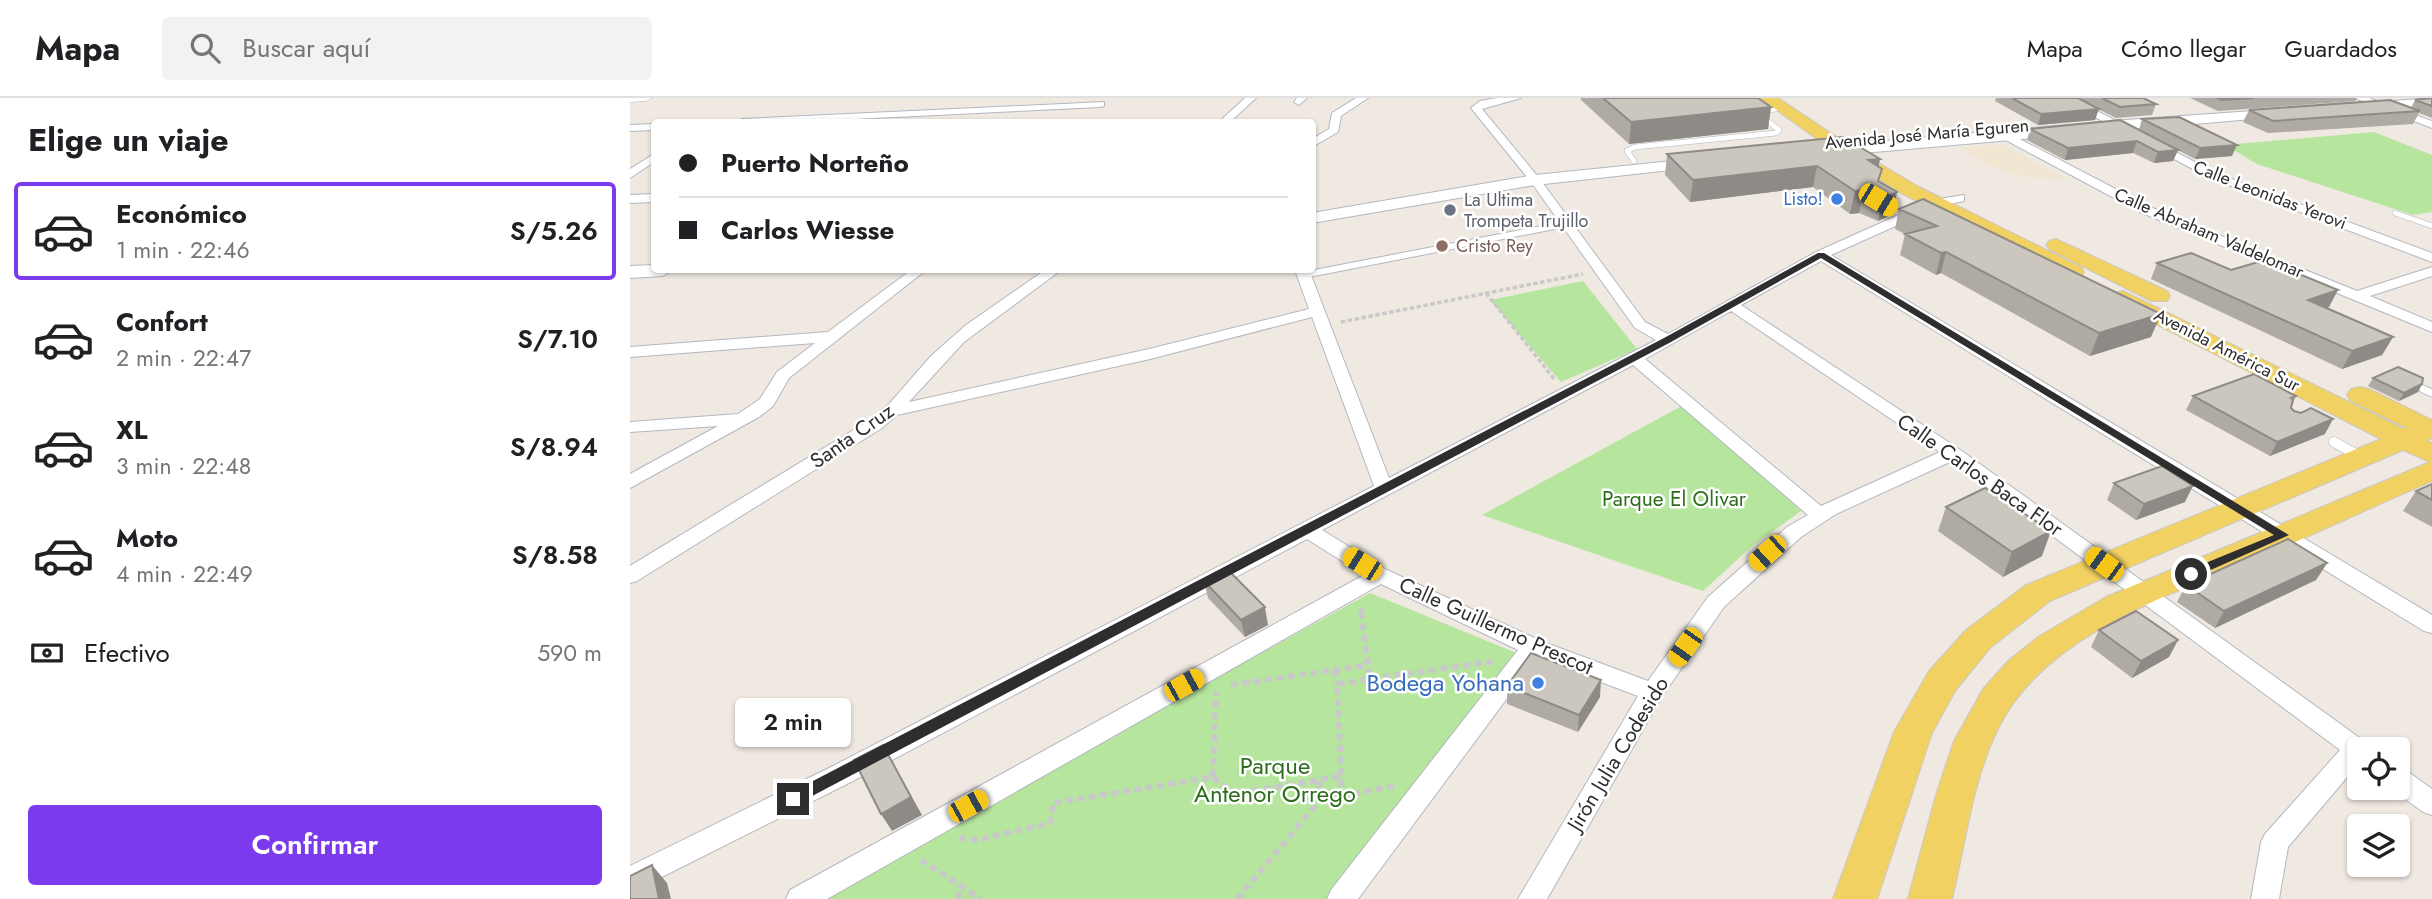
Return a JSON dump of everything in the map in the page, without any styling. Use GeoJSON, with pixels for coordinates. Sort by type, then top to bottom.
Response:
{"type":"FeatureCollection","features":[{"type":"Feature","properties":{"kind":"main road","name":"Avenida América Sur"},"geometry":{"type":"LineString","coordinates":[[1768,98],[1787,106],[1849,146],[1960,198],[2426,436]]}},
{"type":"Feature","properties":{"kind":"main road"},"geometry":{"type":"LineString","coordinates":[[2355,101],[2432,102]]}},
{"type":"Feature","properties":{"kind":"main road","name":"Avenida América Sur"},"geometry":{"type":"LineString","coordinates":[[1787,106],[1807,110],[1905,190],[1936,203],[2327,406],[2426,436]]}},
{"type":"Feature","properties":{"kind":"main road","name":"Avenida José María Eguren"},"geometry":{"type":"LineString","coordinates":[[1812,149],[2066,125],[2295,108]]}},
{"type":"Feature","properties":{"kind":"main road"},"geometry":{"type":"LineString","coordinates":[[1316,217],[1532,176],[1780,148]]}},
{"type":"Feature","properties":{"kind":"main road"},"geometry":{"type":"LineString","coordinates":[[1316,205],[1634,161],[1722,162]]}},
{"type":"Feature","properties":{"kind":"main road"},"geometry":{"type":"LineString","coordinates":[[630,259],[651,258]]}},
{"type":"Feature","properties":{"kind":"main road"},"geometry":{"type":"LineString","coordinates":[[630,272],[651,271]]}},
{"type":"Feature","properties":{"kind":"main road"},"geometry":{"type":"LineString","coordinates":[[1855,899],[1913,732],[1942,681],[1978,639],[2038,593],[2241,509],[2348,450],[2426,436]]}},
{"type":"Feature","properties":{"kind":"main road"},"geometry":{"type":"LineString","coordinates":[[1930,899],[1969,753],[1994,700],[2028,663],[2076,628],[2144,593],[2432,470]]}},
{"type":"Feature","properties":{"kind":"street"},"geometry":{"type":"LineString","coordinates":[[630,99],[646,98]]}},
{"type":"Feature","properties":{"kind":"street"},"geometry":{"type":"LineString","coordinates":[[1227,119],[1251,98]]}},
{"type":"Feature","properties":{"kind":"street"},"geometry":{"type":"LineString","coordinates":[[1316,141],[1334,130],[1336,115],[1363,98]]}},
{"type":"Feature","properties":{"kind":"street"},"geometry":{"type":"LineString","coordinates":[[1516,98],[1485,103],[1476,108],[1532,176],[1640,325],[1668,340]]}},
{"type":"Feature","properties":{"kind":"street","name":"Calle Leonidas Yerovi"},"geometry":{"type":"LineString","coordinates":[[2064,98],[2214,176],[2432,258]]}},
{"type":"Feature","properties":{"kind":"street"},"geometry":{"type":"LineString","coordinates":[[2384,103],[2432,119]]}},
{"type":"Feature","properties":{"kind":"street"},"geometry":{"type":"LineString","coordinates":[[2384,103],[2432,125]]}},
{"type":"Feature","properties":{"kind":"street"},"geometry":{"type":"LineString","coordinates":[[799,119],[1099,105]]}},
{"type":"Feature","properties":{"kind":"street"},"geometry":{"type":"LineString","coordinates":[[908,119],[914,113]]}},
{"type":"Feature","properties":{"kind":"street"},"geometry":{"type":"LineString","coordinates":[[630,128],[651,127]]}},
{"type":"Feature","properties":{"kind":"street","name":"Calle Abraham Valdelomar"},"geometry":{"type":"LineString","coordinates":[[1997,132],[2146,210],[2432,327]]}},
{"type":"Feature","properties":{"kind":"street"},"geometry":{"type":"LineString","coordinates":[[630,175],[651,160]]}},
{"type":"Feature","properties":{"kind":"street"},"geometry":{"type":"LineString","coordinates":[[630,199],[651,198]]}},
{"type":"Feature","properties":{"kind":"street"},"geometry":{"type":"LineString","coordinates":[[630,880],[840,775],[1307,530],[1668,340],[1821,255],[1901,214],[1960,198]]}},
{"type":"Feature","properties":{"kind":"street"},"geometry":{"type":"LineString","coordinates":[[1316,270],[1567,224]]}},
{"type":"Feature","properties":{"kind":"street"},"geometry":{"type":"LineString","coordinates":[[1821,255],[2432,625]]}},
{"type":"Feature","properties":{"kind":"street"},"geometry":{"type":"LineString","coordinates":[[2356,296],[2432,271]]}},
{"type":"Feature","properties":{"kind":"street"},"geometry":{"type":"LineString","coordinates":[[630,482],[744,419],[767,402],[783,375],[915,273]]}},
{"type":"Feature","properties":{"kind":"street","name":"Santa Cruz"},"geometry":{"type":"LineString","coordinates":[[630,576],[893,411],[945,351],[1002,304],[1049,273]]}},
{"type":"Feature","properties":{"kind":"street"},"geometry":{"type":"LineString","coordinates":[[1303,273],[1384,489]]}},
{"type":"Feature","properties":{"kind":"street","name":"Calle Carlos Baca Flor"},"geometry":{"type":"LineString","coordinates":[[1731,305],[1953,453],[2347,742]]}},
{"type":"Feature","properties":{"kind":"street"},"geometry":{"type":"LineString","coordinates":[[893,411],[1320,318]]}},
{"type":"Feature","properties":{"kind":"street"},"geometry":{"type":"LineString","coordinates":[[630,352],[831,337]]}},
{"type":"Feature","properties":{"kind":"street"},"geometry":{"type":"LineString","coordinates":[[1634,358],[1820,515]]}},
{"type":"Feature","properties":{"kind":"street"},"geometry":{"type":"LineString","coordinates":[[630,427],[744,419]]}},
{"type":"Feature","properties":{"kind":"street","name":"Jirón Julia Codesido"},"geometry":{"type":"LineString","coordinates":[[1532,899],[1653,692],[1716,602],[1794,531],[1820,515],[1953,453]]}},
{"type":"Feature","properties":{"kind":"street","name":"Calle Guillermo Prescot"},"geometry":{"type":"LineString","coordinates":[[1307,530],[1380,575],[1529,652],[1653,692]]}},
{"type":"Feature","properties":{"kind":"street"},"geometry":{"type":"LineString","coordinates":[[800,899],[1380,575]]}},
{"type":"Feature","properties":{"kind":"street"},"geometry":{"type":"LineString","coordinates":[[1341,899],[1529,652]]}},
{"type":"Feature","properties":{"kind":"street"},"geometry":{"type":"LineString","coordinates":[[2264,899],[2275,842],[2347,762]]}},
{"type":"Feature","properties":{"kind":"street"},"geometry":{"type":"LineString","coordinates":[[2410,788],[2432,804]]}},
{"type":"Feature","properties":{"kind":"lane"},"geometry":{"type":"LineString","coordinates":[[1634,161],[1627,151],[1635,148],[1776,133],[1779,130],[1756,111],[1787,106]]}},
{"type":"Feature","properties":{"kind":"lane"},"geometry":{"type":"LineString","coordinates":[[2395,213],[2432,226]]}},
{"type":"Feature","properties":{"kind":"lane"},"geometry":{"type":"LineString","coordinates":[[2423,389],[2432,393]]}},
{"type":"Feature","properties":{"kind":"path"},"geometry":{"type":"LineString","coordinates":[[1320,318],[1486,293],[1600,270]]}},
{"type":"Feature","properties":{"kind":"path"},"geometry":{"type":"LineString","coordinates":[[1486,293],[1566,394]]}},
{"type":"Feature","properties":{"kind":"path"},"geometry":{"type":"LineString","coordinates":[[1353,592],[1361,605],[1370,679]]}},
{"type":"Feature","properties":{"kind":"path"},"geometry":{"type":"LineString","coordinates":[[1337,684],[1529,652]]}},
{"type":"Feature","properties":{"kind":"path"},"geometry":{"type":"LineString","coordinates":[[1213,777],[1216,687],[1368,665]]}},
{"type":"Feature","properties":{"kind":"path"},"geometry":{"type":"LineString","coordinates":[[1335,670],[1342,796]]}},
{"type":"Feature","properties":{"kind":"path"},"geometry":{"type":"LineString","coordinates":[[950,837],[977,840],[1050,823],[1053,803],[1213,777],[1235,794],[1342,776]]}},
{"type":"Feature","properties":{"kind":"path"},"geometry":{"type":"LineString","coordinates":[[1237,899],[1320,800],[1433,778]]}},
{"type":"Feature","properties":{"kind":"path"},"geometry":{"type":"LineString","coordinates":[[1319,781],[1320,800]]}},
{"type":"Feature","properties":{"kind":"path"},"geometry":{"type":"LineString","coordinates":[[926,849],[914,855],[981,899]]}},
{"type":"Feature","properties":{"kind":"path"},"geometry":{"type":"LineString","coordinates":[[958,899],[960,886]]}},
{"type":"Feature","properties":{"kind":"shaded area"},"geometry":{"type":"Polygon","coordinates":[[[2002,144],[2067,179],[2022,177],[1982,163],[1961,148],[2002,144]]]}},
{"type":"Feature","properties":{"kind":"green space"},"geometry":{"type":"Polygon","coordinates":[[[2374,132],[2432,155],[2432,212],[2413,215],[2257,164],[2225,145],[2374,132]]]}},
{"type":"Feature","properties":{"kind":"green space"},"geometry":{"type":"Polygon","coordinates":[[[1583,281],[1637,349],[1561,382],[1490,300],[1583,281]]]}},
{"type":"Feature","properties":{"kind":"green space","name":"Parque El Olivar"},"geometry":{"type":"Polygon","coordinates":[[[1687,403],[1801,511],[1751,547],[1703,591],[1482,515],[1687,403]]]}},
{"type":"Feature","properties":{"kind":"green space","name":"Parque Antenor Orrego"},"geometry":{"type":"Polygon","coordinates":[[[1370,593],[1519,654],[1333,899],[817,899],[1370,593]]]}},
{"type":"Feature","properties":{"kind":"building"},"geometry":{"type":"Polygon","coordinates":[[[1603,98],[1758,98],[1771,107],[1631,122],[1603,98]]]}},
{"type":"Feature","properties":{"kind":"building"},"geometry":{"type":"Polygon","coordinates":[[[2012,98],[2078,98],[2099,109],[2041,114],[2012,98]]]}},
{"type":"Feature","properties":{"kind":"building"},"geometry":{"type":"Polygon","coordinates":[[[2102,98],[2143,98],[2156,104],[2120,107],[2102,98]]]}},
{"type":"Feature","properties":{"kind":"building"},"geometry":{"type":"Polygon","coordinates":[[[2217,98],[2254,98],[2222,100],[2217,98]]]}},
{"type":"Feature","properties":{"kind":"building"},"geometry":{"type":"Polygon","coordinates":[[[2432,98],[2432,106],[2415,100],[2432,98]]]}},
{"type":"Feature","properties":{"kind":"building"},"geometry":{"type":"Polygon","coordinates":[[[2390,100],[2420,111],[2273,121],[2249,110],[2390,100]]]}},
{"type":"Feature","properties":{"kind":"building"},"geometry":{"type":"Polygon","coordinates":[[[2179,117],[2237,145],[2200,148],[2142,119],[2179,117]]]}},
{"type":"Feature","properties":{"kind":"building"},"geometry":{"type":"Polygon","coordinates":[[[2120,120],[2178,150],[2158,152],[2137,141],[2068,148],[2030,129],[2120,120]]]}},
{"type":"Feature","properties":{"kind":"building"},"geometry":{"type":"Polygon","coordinates":[[[1843,137],[1880,159],[1868,160],[1882,169],[1878,181],[1897,192],[1883,199],[1864,190],[1855,191],[1817,166],[1693,180],[1667,154],[1843,137]]]}},
{"type":"Feature","properties":{"kind":"building"},"geometry":{"type":"Polygon","coordinates":[[[1923,199],[2161,314],[2099,333],[1946,252],[1941,253],[1905,234],[1937,226],[1899,209],[1923,199]]]}},
{"type":"Feature","properties":{"kind":"building"},"geometry":{"type":"Polygon","coordinates":[[[2191,253],[2231,270],[2265,260],[2338,290],[2308,300],[2393,337],[2352,351],[2157,263],[2191,253]]]}},
{"type":"Feature","properties":{"kind":"building"},"geometry":{"type":"Polygon","coordinates":[[[2398,367],[2423,378],[2422,384],[2404,393],[2373,378],[2398,367]]]}},
{"type":"Feature","properties":{"kind":"building"},"geometry":{"type":"Polygon","coordinates":[[[2254,374],[2296,396],[2291,398],[2291,408],[2294,411],[2301,413],[2311,408],[2333,419],[2277,442],[2193,396],[2254,374]]]}},
{"type":"Feature","properties":{"kind":"building"},"geometry":{"type":"Polygon","coordinates":[[[2162,466],[2193,486],[2144,504],[2114,483],[2162,466]]]}},
{"type":"Feature","properties":{"kind":"building"},"geometry":{"type":"Polygon","coordinates":[[[2432,484],[2432,500],[2416,491],[2432,484]]]}},
{"type":"Feature","properties":{"kind":"building"},"geometry":{"type":"Polygon","coordinates":[[[1985,488],[2051,531],[2012,552],[1946,507],[1985,488]]]}},
{"type":"Feature","properties":{"kind":"building"},"geometry":{"type":"Polygon","coordinates":[[[2288,539],[2327,563],[2224,611],[2186,585],[2288,539]]]}},
{"type":"Feature","properties":{"kind":"building"},"geometry":{"type":"Polygon","coordinates":[[[1227,569],[1265,607],[1241,620],[1204,581],[1227,569]]]}},
{"type":"Feature","properties":{"kind":"building"},"geometry":{"type":"Polygon","coordinates":[[[2136,611],[2178,640],[2141,661],[2099,630],[2136,611]]]}},
{"type":"Feature","properties":{"kind":"building"},"geometry":{"type":"Polygon","coordinates":[[[1531,653],[1601,680],[1579,715],[1507,686],[1531,653]]]}},
{"type":"Feature","properties":{"kind":"building"},"geometry":{"type":"Polygon","coordinates":[[[883,745],[911,797],[881,814],[854,760],[883,745]]]}},
{"type":"Feature","properties":{"kind":"building"},"geometry":{"type":"Polygon","coordinates":[[[652,865],[659,899],[630,899],[630,876],[652,865]]]}},
{"type":"Feature","properties":{"kind":"place","name":"Listo!"},"geometry":{"type":"Point","coordinates":[1837,199]}},
{"type":"Feature","properties":{"kind":"place","name":"La Ultima Trompeta Trujillo"},"geometry":{"type":"Point","coordinates":[1450,210]}},
{"type":"Feature","properties":{"kind":"place","name":"Cristo Rey"},"geometry":{"type":"Point","coordinates":[1442,246]}},
{"type":"Feature","properties":{"kind":"place","name":"Bodega Yohana"},"geometry":{"type":"Point","coordinates":[1538,683]}},
{"type":"Feature","properties":{"kind":"route"},"geometry":{"type":"LineString","coordinates":[[793,799],[1668,340],[1821,255],[2283,535],[2191,574]]}}]}
